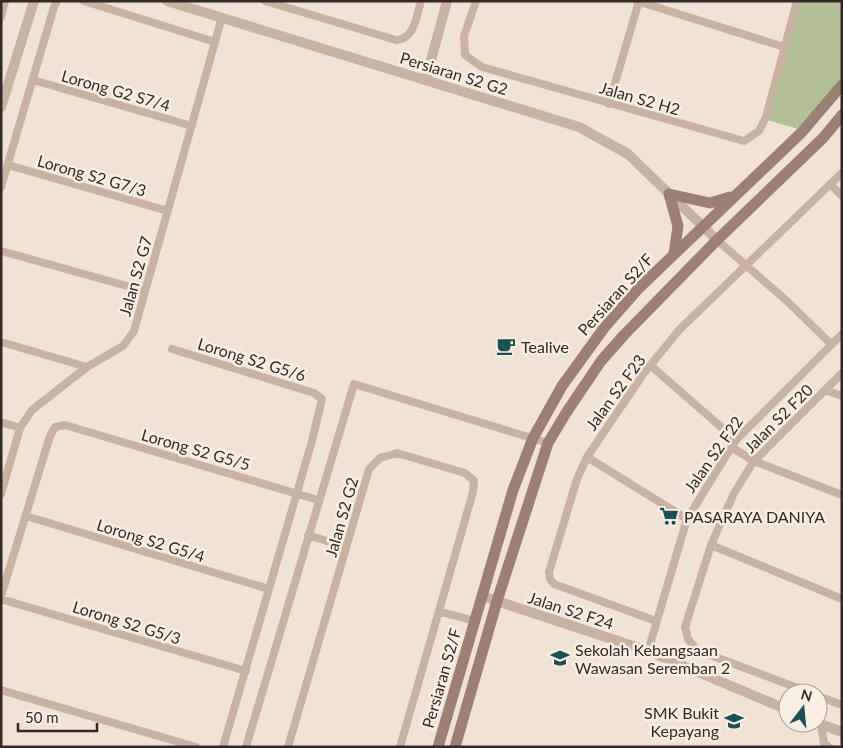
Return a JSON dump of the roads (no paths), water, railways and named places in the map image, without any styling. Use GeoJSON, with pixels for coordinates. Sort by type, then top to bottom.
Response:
{"type":"FeatureCollection","features":[{"type":"Feature","properties":{"kind":"main road","name":"Persiaran S2/F"},"geometry":{"type":"LineString","coordinates":[[438,747],[513,490],[533,438],[562,386],[604,328],[674,254],[802,132],[842,85]]}},
{"type":"Feature","properties":{"kind":"main road","name":"Persiaran S2/F"},"geometry":{"type":"LineString","coordinates":[[455,747],[497,602],[548,443],[601,361],[642,315],[822,138],[842,115]]}},
{"type":"Feature","properties":{"kind":"main road"},"geometry":{"type":"LineString","coordinates":[[674,254],[678,226],[669,194],[710,203],[735,195]]}},
{"type":"Feature","properties":{"kind":"street"},"geometry":{"type":"LineString","coordinates":[[1,17],[5,1]]}},
{"type":"Feature","properties":{"kind":"street"},"geometry":{"type":"LineString","coordinates":[[1,107],[34,1]]}},
{"type":"Feature","properties":{"kind":"street"},"geometry":{"type":"LineString","coordinates":[[1,187],[54,6],[58,1]]}},
{"type":"Feature","properties":{"kind":"street"},"geometry":{"type":"LineString","coordinates":[[84,1],[215,42]]}},
{"type":"Feature","properties":{"kind":"street","name":"Persiaran S2 G2"},"geometry":{"type":"LineString","coordinates":[[167,1],[550,118],[599,137],[628,154],[717,240]]}},
{"type":"Feature","properties":{"kind":"street"},"geometry":{"type":"LineString","coordinates":[[266,1],[396,40],[405,40],[410,34],[421,1]]}},
{"type":"Feature","properties":{"kind":"street"},"geometry":{"type":"LineString","coordinates":[[426,79],[447,1]]}},
{"type":"Feature","properties":{"kind":"street","name":"Jalan S2 H2"},"geometry":{"type":"LineString","coordinates":[[476,1],[464,36],[465,55],[482,67],[744,142],[759,131],[766,117],[784,47]]}},
{"type":"Feature","properties":{"kind":"street"},"geometry":{"type":"LineString","coordinates":[[609,104],[638,1],[784,47],[797,1]]}},
{"type":"Feature","properties":{"kind":"street","name":"Jalan S2 G7"},"geometry":{"type":"LineString","coordinates":[[1,494],[20,428],[32,410],[87,367],[109,356],[132,336],[222,17]]}},
{"type":"Feature","properties":{"kind":"street","name":"Lorong G2 S7/4"},"geometry":{"type":"LineString","coordinates":[[33,80],[192,126]]}},
{"type":"Feature","properties":{"kind":"street","name":"Lorong S2 G7/3"},"geometry":{"type":"LineString","coordinates":[[8,165],[168,211]]}},
{"type":"Feature","properties":{"kind":"street","name":"Jalan S2 F23"},"geometry":{"type":"LineString","coordinates":[[656,621],[554,584],[550,579],[549,572],[577,479],[587,457],[650,365],[680,329],[842,173]]}},
{"type":"Feature","properties":{"kind":"street"},"geometry":{"type":"LineString","coordinates":[[830,184],[842,196]]}},
{"type":"Feature","properties":{"kind":"street"},"geometry":{"type":"LineString","coordinates":[[717,240],[747,264],[831,344]]}},
{"type":"Feature","properties":{"kind":"street"},"geometry":{"type":"LineString","coordinates":[[1,251],[145,291]]}},
{"type":"Feature","properties":{"kind":"street","name":"Jalan S2 F22"},"geometry":{"type":"LineString","coordinates":[[648,651],[686,519],[736,440],[842,334]]}},
{"type":"Feature","properties":{"kind":"street"},"geometry":{"type":"LineString","coordinates":[[1,342],[87,367]]}},
{"type":"Feature","properties":{"kind":"street","name":"Lorong S2 G5/6"},"geometry":{"type":"LineString","coordinates":[[172,349],[314,393],[322,400],[297,493]]}},
{"type":"Feature","properties":{"kind":"street"},"geometry":{"type":"LineString","coordinates":[[650,365],[736,440]]}},
{"type":"Feature","properties":{"kind":"street","name":"Jalan S2 F20"},"geometry":{"type":"LineString","coordinates":[[784,683],[697,650],[688,639],[685,627],[711,545],[734,493],[754,461],[842,373]]}},
{"type":"Feature","properties":{"kind":"street"},"geometry":{"type":"LineString","coordinates":[[246,747],[354,384],[548,443]]}},
{"type":"Feature","properties":{"kind":"street"},"geometry":{"type":"LineString","coordinates":[[825,390],[842,396]]}},
{"type":"Feature","properties":{"kind":"street"},"geometry":{"type":"LineString","coordinates":[[1,422],[20,428]]}},
{"type":"Feature","properties":{"kind":"street","name":"Lorong S2 G5/5"},"geometry":{"type":"LineString","coordinates":[[26,516],[50,436],[56,427],[65,425],[318,500]]}},
{"type":"Feature","properties":{"kind":"street"},"geometry":{"type":"LineString","coordinates":[[732,447],[754,461],[842,495]]}},
{"type":"Feature","properties":{"kind":"street","name":"Jalan S2 G2"},"geometry":{"type":"LineString","coordinates":[[288,747],[369,469],[380,458],[397,453],[465,473],[474,482],[441,612],[400,747]]}},
{"type":"Feature","properties":{"kind":"street"},"geometry":{"type":"LineString","coordinates":[[587,457],[686,519]]}},
{"type":"Feature","properties":{"kind":"street"},"geometry":{"type":"LineString","coordinates":[[224,747],[297,493]]}},
{"type":"Feature","properties":{"kind":"street"},"geometry":{"type":"LineString","coordinates":[[1,597],[26,516]]}},
{"type":"Feature","properties":{"kind":"street","name":"Lorong S2 G5/4"},"geometry":{"type":"LineString","coordinates":[[26,516],[269,589]]}},
{"type":"Feature","properties":{"kind":"street"},"geometry":{"type":"LineString","coordinates":[[308,535],[346,547]]}},
{"type":"Feature","properties":{"kind":"street"},"geometry":{"type":"LineString","coordinates":[[711,545],[842,599]]}},
{"type":"Feature","properties":{"kind":"street","name":"Jalan S2 F24"},"geometry":{"type":"LineString","coordinates":[[482,596],[648,651],[778,706]]}},
{"type":"Feature","properties":{"kind":"street","name":"Lorong S2 G5/3"},"geometry":{"type":"LineString","coordinates":[[1,597],[246,671]]}},
{"type":"Feature","properties":{"kind":"street"},"geometry":{"type":"LineString","coordinates":[[441,612],[475,620]]}},
{"type":"Feature","properties":{"kind":"street"},"geometry":{"type":"LineString","coordinates":[[1,690],[196,747]]}},
{"type":"Feature","properties":{"kind":"street"},"geometry":{"type":"LineString","coordinates":[[828,700],[842,705]]}},
{"type":"Feature","properties":{"kind":"street"},"geometry":{"type":"LineString","coordinates":[[828,727],[842,732]]}},
{"type":"Feature","properties":{"kind":"street"},"geometry":{"type":"LineString","coordinates":[[821,733],[824,743],[829,747]]}},
{"type":"Feature","properties":{"kind":"place","name":"Tealive"},"geometry":{"type":"Point","coordinates":[506,346]}},
{"type":"Feature","properties":{"kind":"place","name":"PASARAYA DANIYA"},"geometry":{"type":"Point","coordinates":[669,516]}},
{"type":"Feature","properties":{"kind":"place","name":"Sekolah Kebangsaan Wawasan Seremban 2"},"geometry":{"type":"Point","coordinates":[560,658]}},
{"type":"Feature","properties":{"kind":"place","name":"SMK Bukit Kepayang"},"geometry":{"type":"Point","coordinates":[734,721]}}]}
